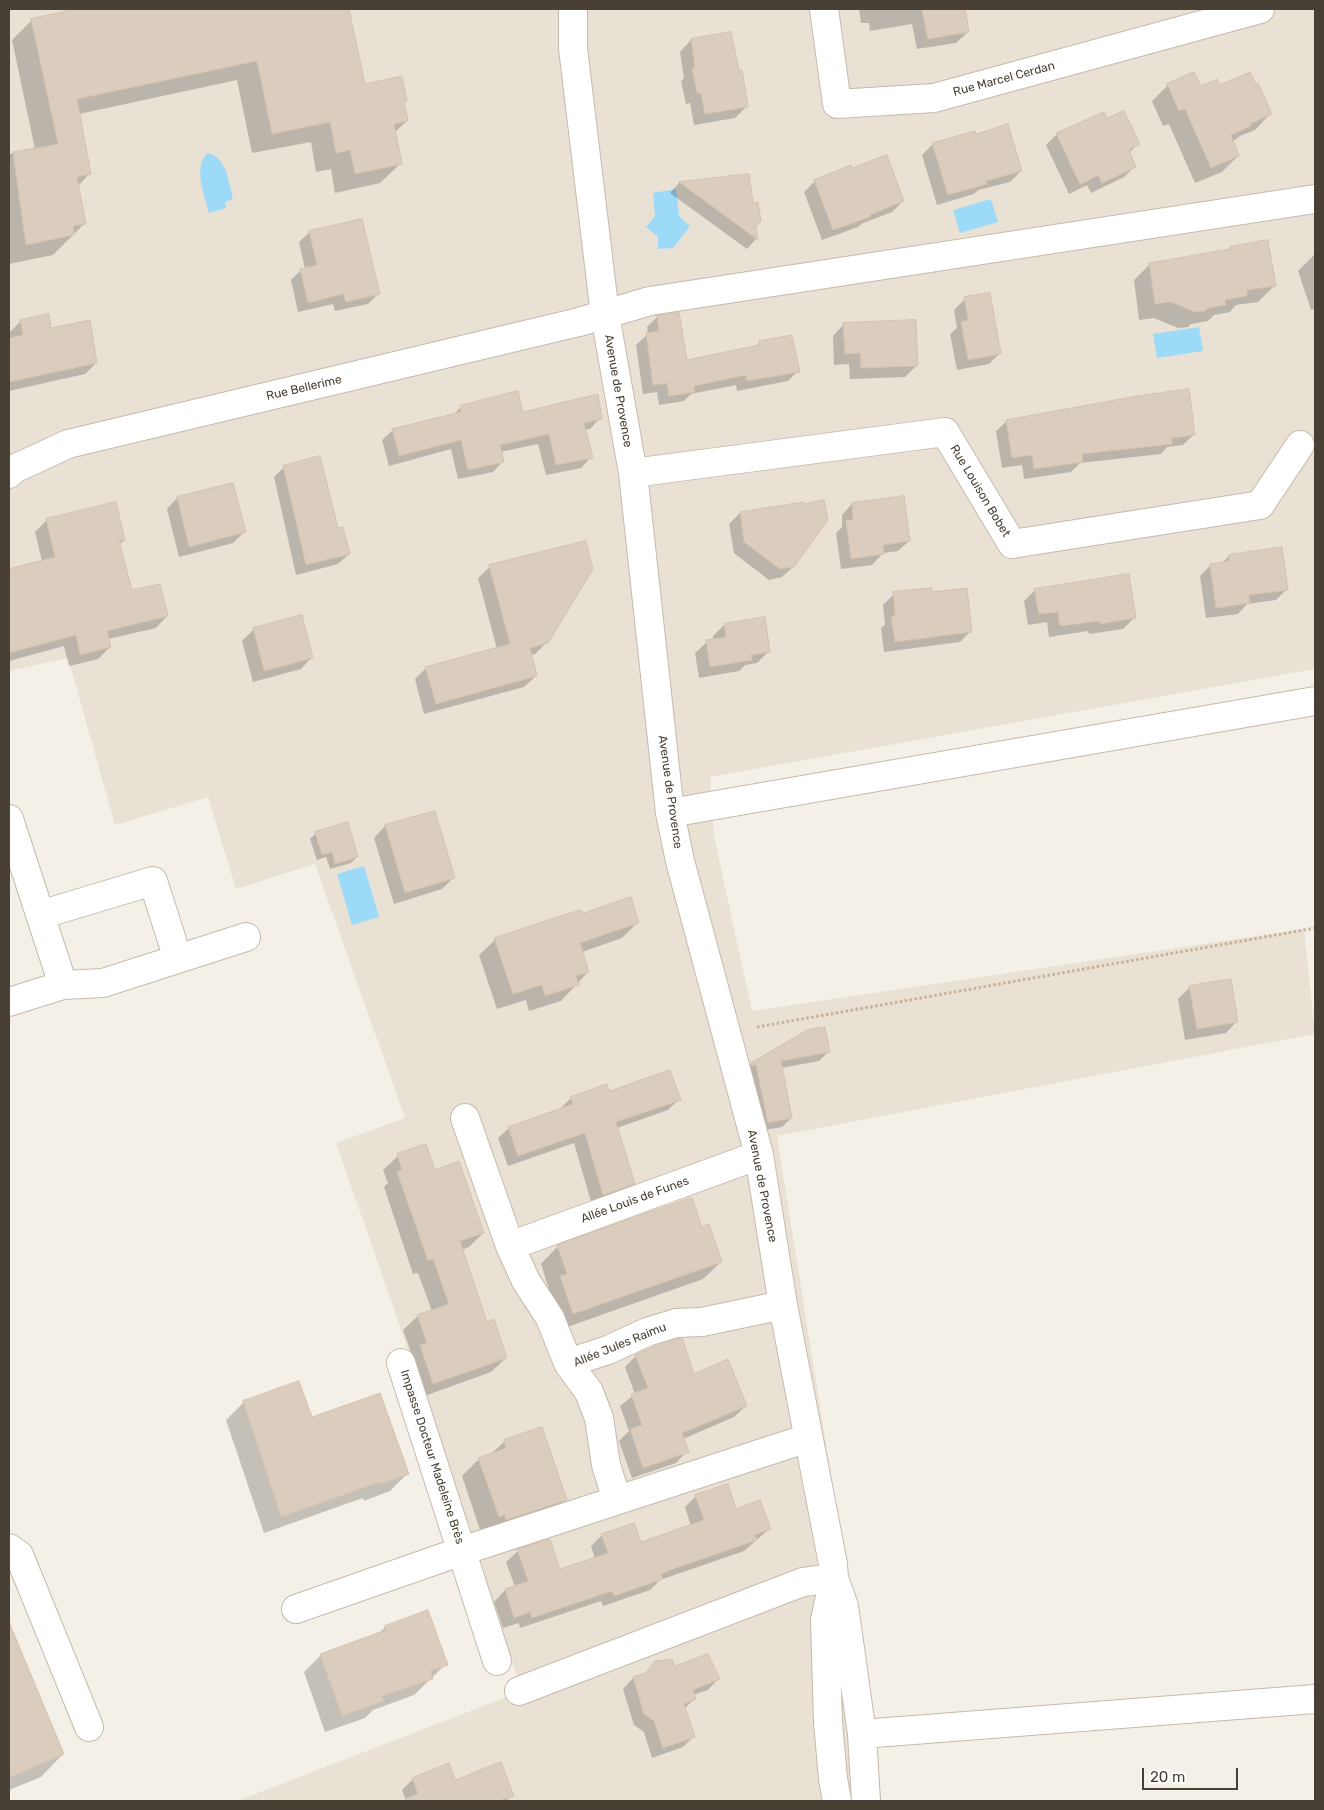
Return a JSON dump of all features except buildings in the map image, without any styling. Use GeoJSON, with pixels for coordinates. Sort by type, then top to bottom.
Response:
{"type":"FeatureCollection","features":[{"type":"Feature","properties":{"kind":"street","name":"Avenue de Provence"},"geometry":{"type":"LineString","coordinates":[[573,9],[573,48],[605,315],[632,473],[670,813],[680,861],[759,1155],[783,1305],[833,1571]]}},
{"type":"Feature","properties":{"kind":"street","name":"Rue Marcel Cerdan"},"geometry":{"type":"LineString","coordinates":[[824,9],[837,104],[934,98],[1260,9]]}},
{"type":"Feature","properties":{"kind":"street","name":"Rue Bellerime"},"geometry":{"type":"LineString","coordinates":[[9,474],[14,469],[68,444],[605,315],[650,301],[1315,199]]}},
{"type":"Feature","properties":{"kind":"street","name":"Rue Louison Bobet"},"geometry":{"type":"LineString","coordinates":[[632,473],[945,432],[1012,544],[1260,505],[1300,445]]}},
{"type":"Feature","properties":{"kind":"street"},"geometry":{"type":"LineString","coordinates":[[670,813],[1315,701]]}},
{"type":"Feature","properties":{"kind":"street"},"geometry":{"type":"LineString","coordinates":[[9,819],[63,985]]}},
{"type":"Feature","properties":{"kind":"street"},"geometry":{"type":"LineString","coordinates":[[40,915],[152,881],[178,958]]}},
{"type":"Feature","properties":{"kind":"street"},"geometry":{"type":"LineString","coordinates":[[9,1002],[63,985],[103,983],[246,937]]}},
{"type":"Feature","properties":{"kind":"street"},"geometry":{"type":"LineString","coordinates":[[465,1118],[510,1246],[526,1281],[550,1318],[568,1363]]}},
{"type":"Feature","properties":{"kind":"street","name":"Allée Louis de Funes"},"geometry":{"type":"LineString","coordinates":[[510,1246],[759,1155]]}},
{"type":"Feature","properties":{"kind":"street","name":"Allée Jules Raimu"},"geometry":{"type":"LineString","coordinates":[[617,1500],[606,1465],[601,1442],[599,1418],[589,1392],[568,1363],[608,1350],[647,1332],[676,1323],[702,1322],[783,1305]]}},
{"type":"Feature","properties":{"kind":"street","name":"Impasse Docteur Madeleine Brès"},"geometry":{"type":"LineString","coordinates":[[401,1362],[497,1661]]}},
{"type":"Feature","properties":{"kind":"street"},"geometry":{"type":"LineString","coordinates":[[462,1550],[808,1438]]}},
{"type":"Feature","properties":{"kind":"street"},"geometry":{"type":"LineString","coordinates":[[9,1548],[19,1555],[89,1727]]}},
{"type":"Feature","properties":{"kind":"street","name":"Impasse Docteur Madeleine Brès"},"geometry":{"type":"LineString","coordinates":[[296,1609],[462,1550]]}},
{"type":"Feature","properties":{"kind":"street"},"geometry":{"type":"LineString","coordinates":[[519,1692],[833,1571]]}},
{"type":"Feature","properties":{"kind":"street"},"geometry":{"type":"LineString","coordinates":[[833,1571],[844,1606],[862,1734],[866,1801]]}},
{"type":"Feature","properties":{"kind":"street"},"geometry":{"type":"LineString","coordinates":[[833,1571],[825,1620],[828,1722],[837,1801]]}},
{"type":"Feature","properties":{"kind":"street"},"geometry":{"type":"LineString","coordinates":[[862,1734],[1315,1699]]}},
{"type":"Feature","properties":{"kind":"path"},"geometry":{"type":"LineString","coordinates":[[727,1032],[1315,928]]}},
{"type":"Feature","properties":{"kind":"shaded area"},"geometry":{"type":"Polygon","coordinates":[[[9,9],[1315,9],[1315,669],[710,777],[714,836],[752,1011],[1304,929],[1315,1034],[777,1136],[878,1771],[881,1801],[237,1801],[522,1691],[394,1309],[336,1143],[405,1118],[315,864],[236,889],[208,797],[115,825],[68,658],[9,671],[9,9]]]}},
{"type":"Feature","properties":{"kind":"water"},"geometry":{"type":"Polygon","coordinates":[[[208,153],[219,160],[223,166],[233,199],[225,202],[226,208],[209,213],[200,173],[203,159],[208,153]]]}},
{"type":"Feature","properties":{"kind":"water"},"geometry":{"type":"Polygon","coordinates":[[[676,189],[679,216],[690,226],[673,248],[658,249],[658,237],[646,227],[655,216],[653,193],[676,189]]]}},
{"type":"Feature","properties":{"kind":"water"},"geometry":{"type":"Polygon","coordinates":[[[991,199],[998,222],[960,233],[953,210],[991,199]]]}},
{"type":"Feature","properties":{"kind":"water"},"geometry":{"type":"Polygon","coordinates":[[[1199,327],[1203,351],[1157,358],[1153,334],[1199,327]]]}},
{"type":"Feature","properties":{"kind":"water"},"geometry":{"type":"Polygon","coordinates":[[[364,866],[379,917],[352,925],[337,874],[364,866]]]}}]}
